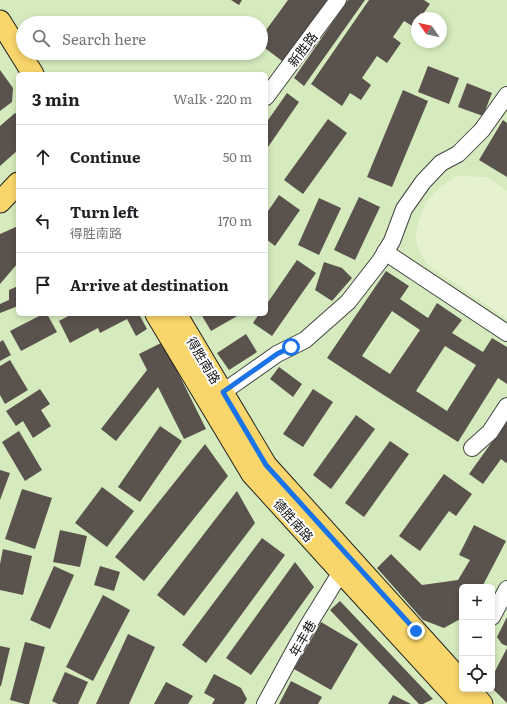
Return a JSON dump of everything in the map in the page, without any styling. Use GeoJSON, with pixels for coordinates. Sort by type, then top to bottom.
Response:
{"type":"FeatureCollection","features":[{"type":"Feature","properties":{"kind":"main road"},"geometry":{"type":"LineString","coordinates":[[0,21],[16,47]]}},
{"type":"Feature","properties":{"kind":"main road"},"geometry":{"type":"LineString","coordinates":[[0,43],[18,72]]}},
{"type":"Feature","properties":{"kind":"main road"},"geometry":{"type":"LineString","coordinates":[[24,60],[32,72]]}},
{"type":"Feature","properties":{"kind":"main road"},"geometry":{"type":"LineString","coordinates":[[0,202],[16,185]]}},
{"type":"Feature","properties":{"kind":"main road","name":"德胜南路"},"geometry":{"type":"LineString","coordinates":[[157,316],[252,474],[462,704]]}},
{"type":"Feature","properties":{"kind":"main road","name":"得胜南路"},"geometry":{"type":"LineString","coordinates":[[177,316],[266,465],[459,677]]}},
{"type":"Feature","properties":{"kind":"main road","name":"得胜南路"},"geometry":{"type":"LineString","coordinates":[[472,692],[482,704]]}},
{"type":"Feature","properties":{"kind":"street","name":"新胜路"},"geometry":{"type":"LineString","coordinates":[[268,94],[338,0]]}},
{"type":"Feature","properties":{"kind":"street"},"geometry":{"type":"LineString","coordinates":[[223,392],[277,354],[306,340],[348,302],[392,241],[404,209],[423,182],[442,163],[458,154],[482,130],[507,95]]}},
{"type":"Feature","properties":{"kind":"street"},"geometry":{"type":"LineString","coordinates":[[385,252],[507,333]]}},
{"type":"Feature","properties":{"kind":"street"},"geometry":{"type":"LineString","coordinates":[[472,448],[490,432],[507,406]]}},
{"type":"Feature","properties":{"kind":"street","name":"年丰巷"},"geometry":{"type":"LineString","coordinates":[[264,704],[341,572]]}},
{"type":"Feature","properties":{"kind":"street"},"geometry":{"type":"LineString","coordinates":[[495,611],[507,589]]}},
{"type":"Feature","properties":{"kind":"green space"},"geometry":{"type":"Polygon","coordinates":[[[0,0],[507,0],[507,704],[0,704],[0,0]]]}},
{"type":"Feature","properties":{"kind":"green space"},"geometry":{"type":"Polygon","coordinates":[[[456,176],[487,177],[507,191],[507,319],[427,264],[417,245],[417,229],[426,204],[437,190],[456,176]]]}},
{"type":"Feature","properties":{"kind":"building"},"geometry":{"type":"Polygon","coordinates":[[[231,0],[242,0],[239,5],[231,0]]]}},
{"type":"Feature","properties":{"kind":"building"},"geometry":{"type":"Polygon","coordinates":[[[288,0],[334,0],[286,64],[268,50],[268,27],[288,0]]]}},
{"type":"Feature","properties":{"kind":"building"},"geometry":{"type":"Polygon","coordinates":[[[348,0],[365,0],[304,86],[294,78],[348,0]]]}},
{"type":"Feature","properties":{"kind":"building"},"geometry":{"type":"Polygon","coordinates":[[[369,0],[424,0],[430,4],[424,12],[411,12],[411,25],[404,21],[393,37],[401,43],[387,63],[377,56],[362,78],[371,85],[361,100],[350,93],[342,106],[311,84],[369,0]]]}},
{"type":"Feature","properties":{"kind":"building"},"geometry":{"type":"Polygon","coordinates":[[[428,66],[459,78],[449,104],[418,92],[428,66]]]}},
{"type":"Feature","properties":{"kind":"building"},"geometry":{"type":"Polygon","coordinates":[[[0,70],[13,88],[12,102],[0,111],[0,70]]]}},
{"type":"Feature","properties":{"kind":"building"},"geometry":{"type":"Polygon","coordinates":[[[467,83],[492,93],[483,116],[458,107],[467,83]]]}},
{"type":"Feature","properties":{"kind":"building"},"geometry":{"type":"Polygon","coordinates":[[[403,90],[428,101],[392,187],[367,177],[403,90]]]}},
{"type":"Feature","properties":{"kind":"building"},"geometry":{"type":"Polygon","coordinates":[[[287,93],[299,102],[268,147],[268,120],[287,93]]]}},
{"type":"Feature","properties":{"kind":"building"},"geometry":{"type":"Polygon","coordinates":[[[16,114],[16,152],[0,166],[0,126],[16,114]]]}},
{"type":"Feature","properties":{"kind":"building"},"geometry":{"type":"Polygon","coordinates":[[[328,119],[347,133],[303,194],[284,180],[328,119]]]}},
{"type":"Feature","properties":{"kind":"building"},"geometry":{"type":"Polygon","coordinates":[[[503,120],[507,123],[507,177],[479,160],[503,120]]]}},
{"type":"Feature","properties":{"kind":"building"},"geometry":{"type":"Polygon","coordinates":[[[279,195],[300,210],[275,246],[268,241],[268,211],[279,195]]]}},
{"type":"Feature","properties":{"kind":"building"},"geometry":{"type":"Polygon","coordinates":[[[359,197],[380,207],[355,260],[334,250],[359,197]]]}},
{"type":"Feature","properties":{"kind":"building"},"geometry":{"type":"Polygon","coordinates":[[[319,198],[341,208],[319,255],[298,245],[319,198]]]}},
{"type":"Feature","properties":{"kind":"building"},"geometry":{"type":"Polygon","coordinates":[[[16,227],[16,265],[0,284],[0,234],[16,227]]]}},
{"type":"Feature","properties":{"kind":"building"},"geometry":{"type":"Polygon","coordinates":[[[297,260],[316,273],[272,336],[253,323],[258,316],[268,316],[268,302],[297,260]]]}},
{"type":"Feature","properties":{"kind":"building"},"geometry":{"type":"Polygon","coordinates":[[[324,262],[342,268],[352,278],[332,301],[315,290],[324,262]]]}},
{"type":"Feature","properties":{"kind":"building"},"geometry":{"type":"Polygon","coordinates":[[[386,271],[409,286],[400,299],[428,318],[437,303],[462,320],[452,333],[483,352],[492,338],[507,347],[507,384],[498,378],[458,442],[327,358],[386,271]],[[392,311],[362,356],[390,374],[420,330],[392,311]],[[445,346],[416,391],[447,411],[476,365],[445,346]]]}},
{"type":"Feature","properties":{"kind":"building"},"geometry":{"type":"Polygon","coordinates":[[[16,287],[16,307],[0,313],[0,304],[9,300],[9,290],[16,287]]]}},
{"type":"Feature","properties":{"kind":"building"},"geometry":{"type":"Polygon","coordinates":[[[39,316],[48,316],[57,332],[21,351],[10,331],[39,316]]]}},
{"type":"Feature","properties":{"kind":"building"},"geometry":{"type":"Polygon","coordinates":[[[68,316],[140,316],[147,329],[136,336],[127,319],[100,333],[98,328],[70,343],[59,321],[68,316]]]}},
{"type":"Feature","properties":{"kind":"building"},"geometry":{"type":"Polygon","coordinates":[[[202,316],[237,316],[211,331],[202,316]]]}},
{"type":"Feature","properties":{"kind":"building"},"geometry":{"type":"Polygon","coordinates":[[[246,334],[257,352],[229,370],[217,353],[246,334]]]}},
{"type":"Feature","properties":{"kind":"building"},"geometry":{"type":"Polygon","coordinates":[[[3,340],[11,355],[0,361],[0,342],[3,340]]]}},
{"type":"Feature","properties":{"kind":"building"},"geometry":{"type":"Polygon","coordinates":[[[163,342],[206,429],[184,439],[158,387],[116,441],[101,429],[147,370],[139,354],[163,342]]]}},
{"type":"Feature","properties":{"kind":"building"},"geometry":{"type":"Polygon","coordinates":[[[10,360],[28,390],[5,404],[0,395],[0,366],[10,360]]]}},
{"type":"Feature","properties":{"kind":"building"},"geometry":{"type":"Polygon","coordinates":[[[279,367],[302,384],[293,397],[270,379],[279,367]]]}},
{"type":"Feature","properties":{"kind":"building"},"geometry":{"type":"Polygon","coordinates":[[[40,389],[50,404],[41,410],[51,426],[33,438],[23,421],[16,426],[6,411],[40,389]]]}},
{"type":"Feature","properties":{"kind":"building"},"geometry":{"type":"Polygon","coordinates":[[[313,389],[333,402],[303,447],[283,434],[313,389]]]}},
{"type":"Feature","properties":{"kind":"building"},"geometry":{"type":"Polygon","coordinates":[[[356,415],[375,429],[331,489],[313,475],[356,415]]]}},
{"type":"Feature","properties":{"kind":"building"},"geometry":{"type":"Polygon","coordinates":[[[507,421],[507,462],[506,463],[501,459],[483,484],[469,474],[507,421]]]}},
{"type":"Feature","properties":{"kind":"building"},"geometry":{"type":"Polygon","coordinates":[[[160,426],[182,441],[140,502],[118,487],[160,426]]]}},
{"type":"Feature","properties":{"kind":"building"},"geometry":{"type":"Polygon","coordinates":[[[19,431],[42,470],[25,481],[2,442],[19,431]]]}},
{"type":"Feature","properties":{"kind":"building"},"geometry":{"type":"Polygon","coordinates":[[[390,441],[409,454],[364,517],[345,503],[390,441]]]}},
{"type":"Feature","properties":{"kind":"building"},"geometry":{"type":"Polygon","coordinates":[[[205,444],[228,476],[144,581],[115,557],[205,444]]]}},
{"type":"Feature","properties":{"kind":"building"},"geometry":{"type":"Polygon","coordinates":[[[0,470],[10,473],[0,500],[0,470]]]}},
{"type":"Feature","properties":{"kind":"building"},"geometry":{"type":"Polygon","coordinates":[[[444,474],[472,494],[456,516],[449,511],[420,551],[399,536],[444,474]]]}},
{"type":"Feature","properties":{"kind":"building"},"geometry":{"type":"Polygon","coordinates":[[[102,487],[134,511],[107,547],[75,523],[102,487]]]}},
{"type":"Feature","properties":{"kind":"building"},"geometry":{"type":"Polygon","coordinates":[[[22,489],[52,498],[35,549],[5,539],[22,489]]]}},
{"type":"Feature","properties":{"kind":"building"},"geometry":{"type":"Polygon","coordinates":[[[237,491],[255,523],[184,616],[157,595],[237,491]]]}},
{"type":"Feature","properties":{"kind":"building"},"geometry":{"type":"Polygon","coordinates":[[[474,525],[506,541],[484,584],[459,584],[459,620],[444,628],[423,620],[377,568],[391,554],[422,585],[458,580],[470,560],[459,555],[474,525]]]}},
{"type":"Feature","properties":{"kind":"building"},"geometry":{"type":"Polygon","coordinates":[[[60,530],[87,536],[80,567],[53,562],[60,530]]]}},
{"type":"Feature","properties":{"kind":"building"},"geometry":{"type":"Polygon","coordinates":[[[262,538],[285,555],[206,663],[182,645],[262,538]]]}},
{"type":"Feature","properties":{"kind":"building"},"geometry":{"type":"Polygon","coordinates":[[[3,549],[32,556],[23,595],[0,590],[0,564],[3,549]]]}},
{"type":"Feature","properties":{"kind":"building"},"geometry":{"type":"Polygon","coordinates":[[[295,562],[314,587],[251,675],[226,658],[295,562]]]}},
{"type":"Feature","properties":{"kind":"building"},"geometry":{"type":"Polygon","coordinates":[[[54,566],[74,575],[50,629],[30,620],[54,566]]]}},
{"type":"Feature","properties":{"kind":"building"},"geometry":{"type":"Polygon","coordinates":[[[100,566],[120,572],[114,591],[94,585],[100,566]]]}},
{"type":"Feature","properties":{"kind":"building"},"geometry":{"type":"Polygon","coordinates":[[[103,595],[130,610],[93,681],[66,667],[103,595]]]}},
{"type":"Feature","properties":{"kind":"building"},"geometry":{"type":"Polygon","coordinates":[[[340,601],[433,699],[423,704],[419,704],[330,610],[340,601]]]}},
{"type":"Feature","properties":{"kind":"building"},"geometry":{"type":"Polygon","coordinates":[[[507,617],[507,646],[502,644],[497,637],[507,617]]]}},
{"type":"Feature","properties":{"kind":"building"},"geometry":{"type":"Polygon","coordinates":[[[321,622],[358,644],[331,690],[294,669],[321,622]]]}},
{"type":"Feature","properties":{"kind":"building"},"geometry":{"type":"Polygon","coordinates":[[[128,634],[155,647],[129,704],[96,704],[128,634]]]}},
{"type":"Feature","properties":{"kind":"building"},"geometry":{"type":"Polygon","coordinates":[[[25,642],[45,647],[29,704],[10,700],[25,642]]]}},
{"type":"Feature","properties":{"kind":"building"},"geometry":{"type":"Polygon","coordinates":[[[0,646],[10,648],[1,686],[0,686],[0,646]]]}},
{"type":"Feature","properties":{"kind":"building"},"geometry":{"type":"Polygon","coordinates":[[[507,648],[507,703],[495,691],[495,671],[507,648]]]}},
{"type":"Feature","properties":{"kind":"building"},"geometry":{"type":"Polygon","coordinates":[[[65,672],[88,682],[78,704],[58,704],[52,701],[65,672]]]}},
{"type":"Feature","properties":{"kind":"building"},"geometry":{"type":"Polygon","coordinates":[[[214,674],[241,688],[247,699],[244,704],[212,704],[215,699],[204,693],[214,674]]]}},
{"type":"Feature","properties":{"kind":"building"},"geometry":{"type":"Polygon","coordinates":[[[291,681],[322,697],[318,704],[279,704],[291,681]]]}},
{"type":"Feature","properties":{"kind":"building"},"geometry":{"type":"Polygon","coordinates":[[[166,682],[193,696],[188,704],[154,704],[166,682]]]}},
{"type":"Feature","properties":{"kind":"building"},"geometry":{"type":"Polygon","coordinates":[[[393,695],[411,704],[388,704],[393,695]]]}},
{"type":"Feature","properties":{"kind":"route"},"geometry":{"type":"LineString","coordinates":[[291,347],[277,354],[223,392],[266,465],[416,631]]}}]}
